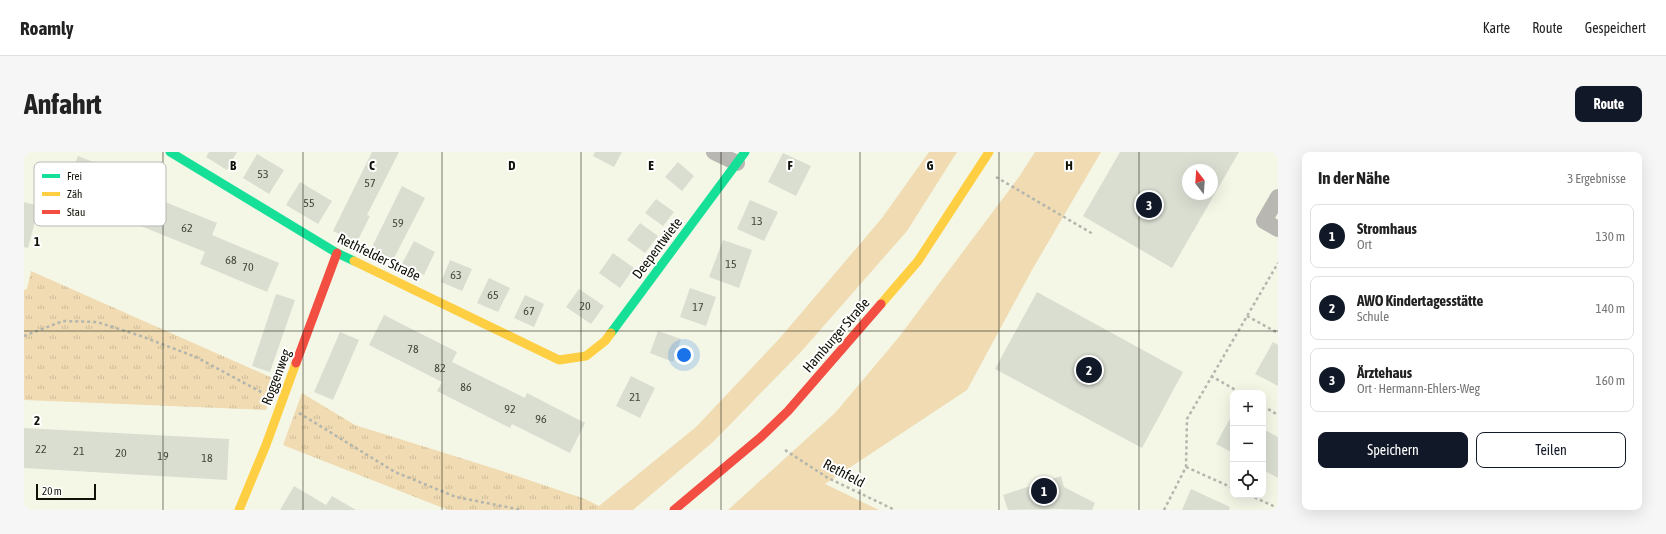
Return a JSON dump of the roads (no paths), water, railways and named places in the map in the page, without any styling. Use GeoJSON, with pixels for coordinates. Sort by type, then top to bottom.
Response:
{"type":"FeatureCollection","features":[{"type":"Feature","properties":{"kind":"street","name":"Rethfelder Straße"},"geometry":{"type":"LineString","coordinates":[[170,152],[337,253],[559,360],[586,356]]}},
{"type":"Feature","properties":{"kind":"street"},"geometry":{"type":"LineString","coordinates":[[714,152],[741,158]]}},
{"type":"Feature","properties":{"kind":"street","name":"Hamburger Straße"},"geometry":{"type":"LineString","coordinates":[[674,510],[761,437],[788,411],[918,261],[989,152]]}},
{"type":"Feature","properties":{"kind":"street","name":"Deepentwiete"},"geometry":{"type":"LineString","coordinates":[[586,356],[605,341],[741,158]]}},
{"type":"Feature","properties":{"kind":"street"},"geometry":{"type":"LineString","coordinates":[[1278,197],[1264,220],[1278,229]]}},
{"type":"Feature","properties":{"kind":"street","name":"Roggenweg"},"geometry":{"type":"LineString","coordinates":[[239,510],[266,445],[337,253]]}},
{"type":"Feature","properties":{"kind":"place","name":"Ärztehaus"},"geometry":{"type":"Point","coordinates":[1149,205]}},
{"type":"Feature","properties":{"kind":"place","name":"AWO Kindertagesstätte"},"geometry":{"type":"Point","coordinates":[1089,370]}},
{"type":"Feature","properties":{"kind":"place","name":"Stromhaus"},"geometry":{"type":"Point","coordinates":[1044,491]}}]}
